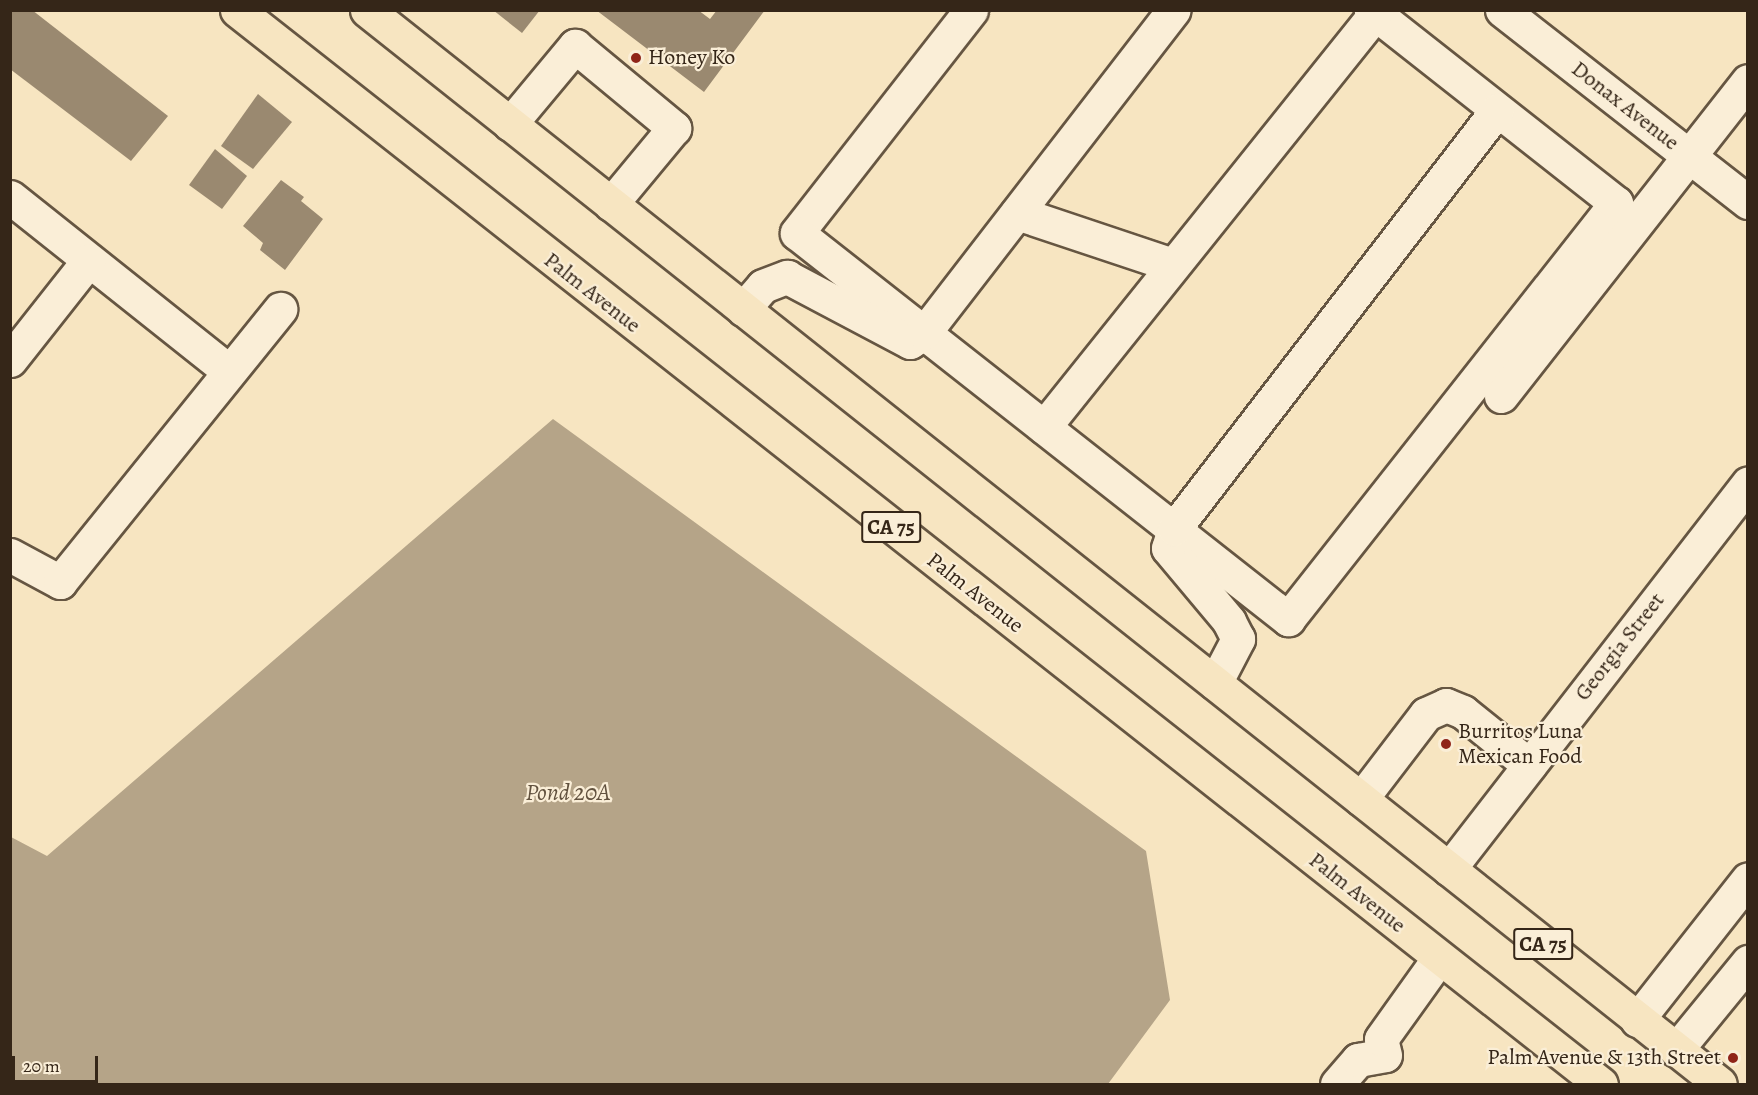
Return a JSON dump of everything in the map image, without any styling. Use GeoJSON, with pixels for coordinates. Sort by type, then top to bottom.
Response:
{"type":"FeatureCollection","features":[{"type":"Feature","properties":{"kind":"highway","name":"Palm Avenue"},"geometry":{"type":"LineString","coordinates":[[237,10],[1439,958],[1583,1079]]}},
{"type":"Feature","properties":{"kind":"highway","name":"CA 75"},"geometry":{"type":"LineString","coordinates":[[367,10],[1720,1084]]}},
{"type":"Feature","properties":{"kind":"street"},"geometry":{"type":"LineString","coordinates":[[971,10],[797,233],[1288,620],[1616,203],[1373,12],[1044,427]]}},
{"type":"Feature","properties":{"kind":"street"},"geometry":{"type":"LineString","coordinates":[[743,309],[763,286],[787,277],[910,342],[924,333],[1174,10]]}},
{"type":"Feature","properties":{"kind":"street","name":"Donax Avenue"},"geometry":{"type":"LineString","coordinates":[[1502,10],[1748,202]]}},
{"type":"Feature","properties":{"kind":"street"},"geometry":{"type":"LineString","coordinates":[[510,124],[575,46],[674,128],[611,204]]}},
{"type":"Feature","properties":{"kind":"street"},"geometry":{"type":"LineString","coordinates":[[1501,396],[1748,81]]}},
{"type":"Feature","properties":{"kind":"street"},"geometry":{"type":"LineString","coordinates":[[1215,683],[1238,639],[1229,621],[1168,548],[1174,529],[1497,110]]}},
{"type":"Feature","properties":{"kind":"street"},"geometry":{"type":"LineString","coordinates":[[10,197],[229,371]]}},
{"type":"Feature","properties":{"kind":"street"},"geometry":{"type":"LineString","coordinates":[[1017,213],[1172,265]]}},
{"type":"Feature","properties":{"kind":"street"},"geometry":{"type":"LineString","coordinates":[[10,360],[89,260]]}},
{"type":"Feature","properties":{"kind":"street"},"geometry":{"type":"LineString","coordinates":[[10,555],[60,582],[280,309]]}},
{"type":"Feature","properties":{"kind":"street","name":"Georgia Street"},"geometry":{"type":"LineString","coordinates":[[1449,869],[1748,483]]}},
{"type":"Feature","properties":{"kind":"street"},"geometry":{"type":"LineString","coordinates":[[1361,799],[1426,714],[1446,705],[1463,712],[1529,765]]}},
{"type":"Feature","properties":{"kind":"street"},"geometry":{"type":"LineString","coordinates":[[1637,1020],[1748,879]]}},
{"type":"Feature","properties":{"kind":"street"},"geometry":{"type":"LineString","coordinates":[[1337,1084],[1358,1060],[1385,1055],[1381,1039],[1439,958]]}},
{"type":"Feature","properties":{"kind":"street"},"geometry":{"type":"LineString","coordinates":[[1676,1050],[1748,962]]}},
{"type":"Feature","properties":{"kind":"water","name":"Pond 20A"},"geometry":{"type":"Polygon","coordinates":[[[553,419],[1146,851],[1170,1000],[1108,1084],[11,1084],[11,837],[47,856],[553,419]]]}},
{"type":"Feature","properties":{"kind":"building"},"geometry":{"type":"Polygon","coordinates":[[[10,10],[32,10],[168,116],[131,161],[10,69],[10,10]]]}},
{"type":"Feature","properties":{"kind":"building"},"geometry":{"type":"Polygon","coordinates":[[[493,10],[540,10],[522,33],[493,10]]]}},
{"type":"Feature","properties":{"kind":"building"},"geometry":{"type":"Polygon","coordinates":[[[596,10],[698,10],[710,19],[717,10],[765,10],[704,92],[596,10]]]}},
{"type":"Feature","properties":{"kind":"building"},"geometry":{"type":"Polygon","coordinates":[[[258,94],[292,122],[253,169],[221,146],[258,94]]]}},
{"type":"Feature","properties":{"kind":"building"},"geometry":{"type":"Polygon","coordinates":[[[215,149],[247,176],[222,209],[189,185],[215,149]]]}},
{"type":"Feature","properties":{"kind":"building"},"geometry":{"type":"Polygon","coordinates":[[[281,180],[304,197],[301,201],[323,219],[285,270],[260,250],[263,243],[243,226],[281,180]]]}},
{"type":"Feature","properties":{"kind":"place","name":"Honey Ko"},"geometry":{"type":"Point","coordinates":[636,58]}},
{"type":"Feature","properties":{"kind":"place","name":"Burritos Luna Mexican Food"},"geometry":{"type":"Point","coordinates":[1446,744]}},
{"type":"Feature","properties":{"kind":"place","name":"Palm Avenue & 13th Street"},"geometry":{"type":"Point","coordinates":[1733,1058]}}]}
